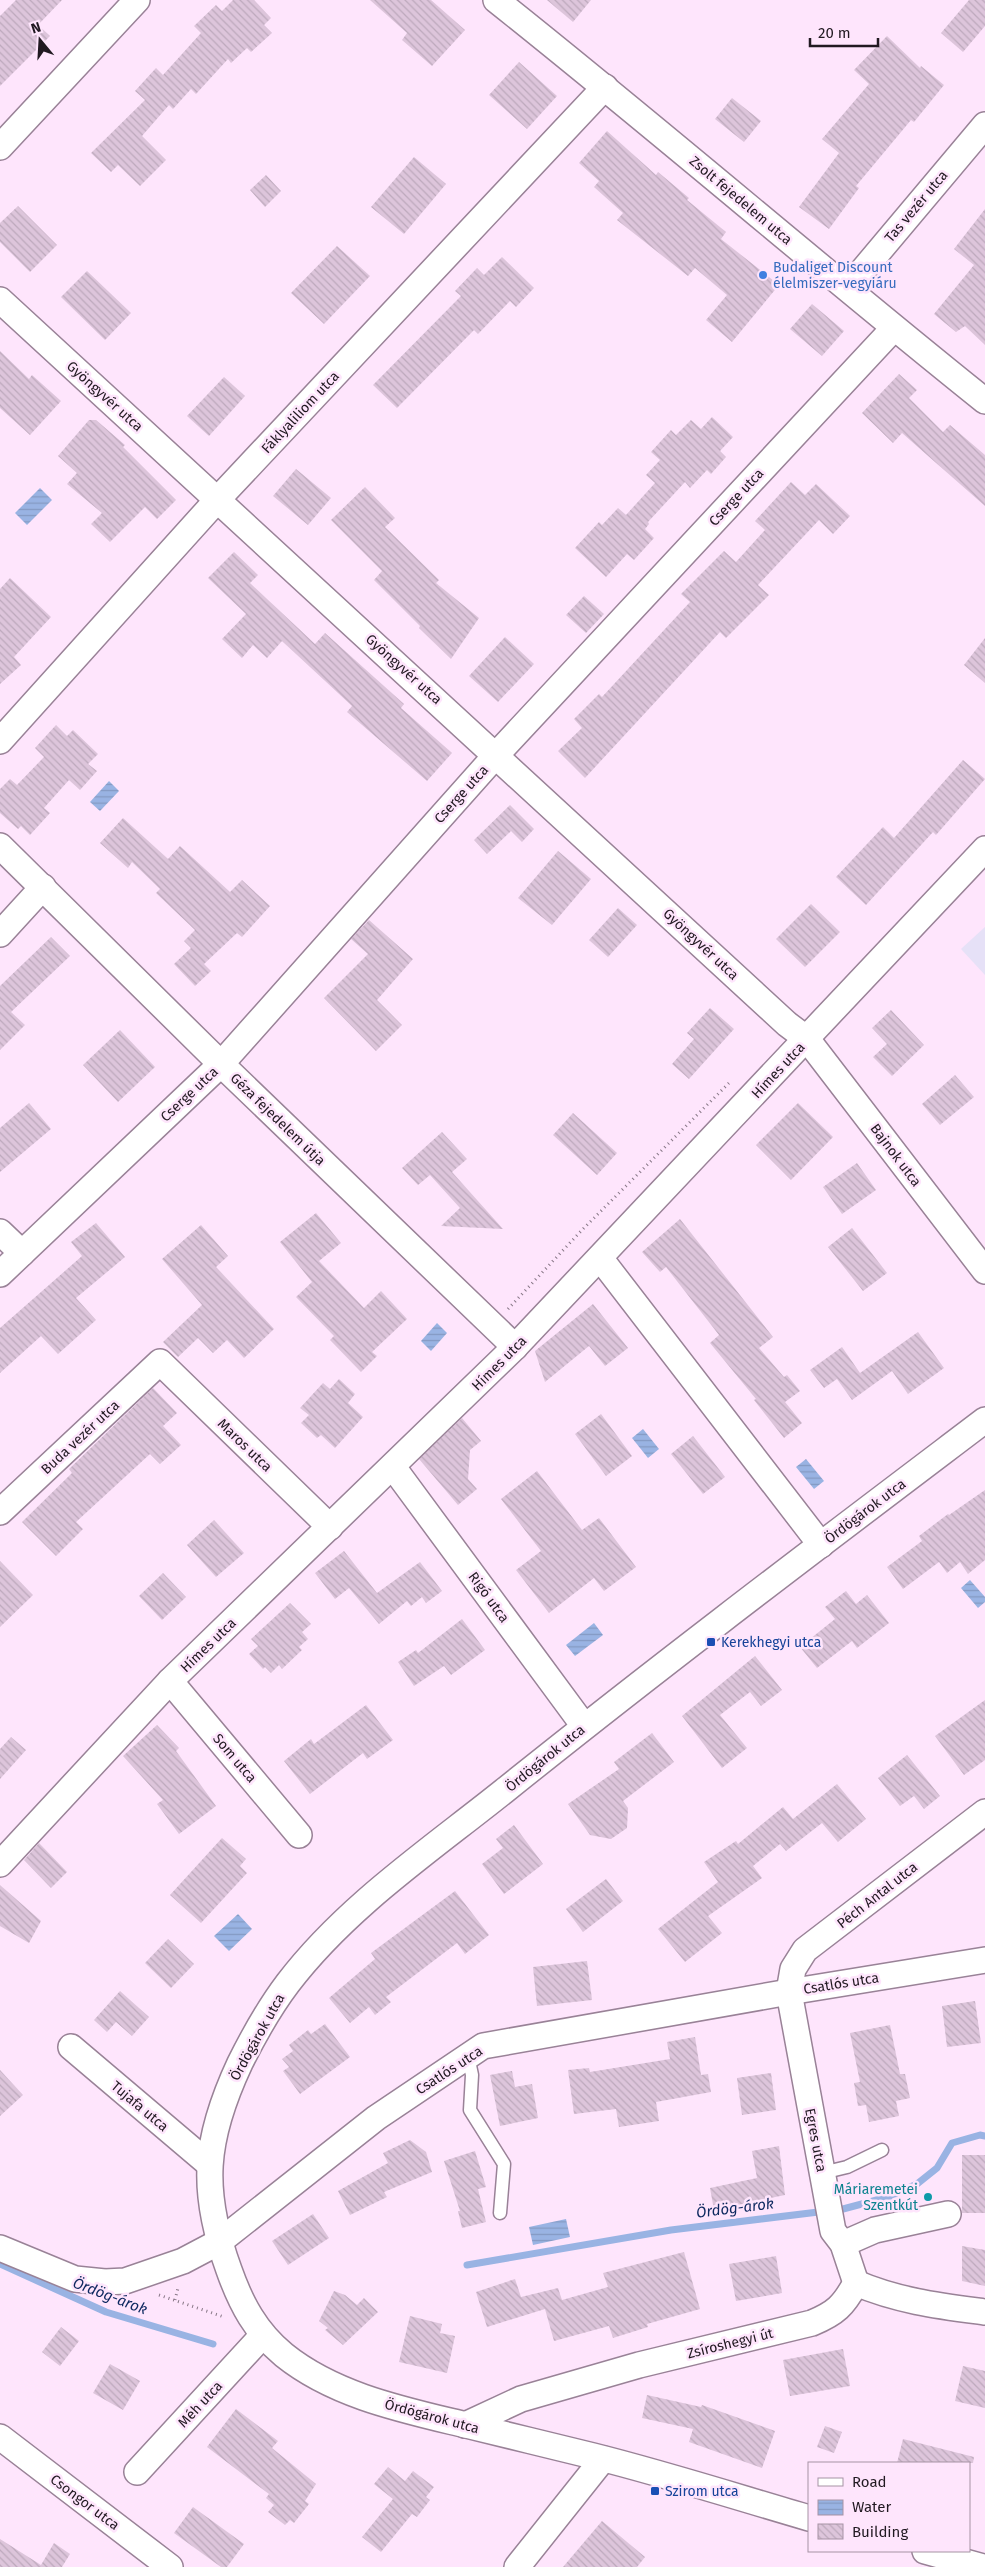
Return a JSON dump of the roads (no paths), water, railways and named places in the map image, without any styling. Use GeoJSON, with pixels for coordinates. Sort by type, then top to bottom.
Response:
{"type":"FeatureCollection","features":[{"type":"Feature","properties":{"kind":"street"},"geometry":{"type":"LineString","coordinates":[[0,147],[137,0]]}},
{"type":"Feature","properties":{"kind":"street","name":"Zsolt fejedelem utca"},"geometry":{"type":"LineString","coordinates":[[496,0],[605,87],[894,328],[985,401]]}},
{"type":"Feature","properties":{"kind":"street","name":"Fáklyaliliom utca"},"geometry":{"type":"LineString","coordinates":[[0,741],[218,500],[605,87]]}},
{"type":"Feature","properties":{"kind":"street","name":"Tas vezér utca"},"geometry":{"type":"LineString","coordinates":[[848,288],[985,125]]}},
{"type":"Feature","properties":{"kind":"street","name":"Gyöngyvér utca"},"geometry":{"type":"LineString","coordinates":[[0,300],[780,1017],[807,1039]]}},
{"type":"Feature","properties":{"kind":"street","name":"Cserge utca"},"geometry":{"type":"LineString","coordinates":[[0,1274],[221,1064],[496,754],[894,328]]}},
{"type":"Feature","properties":{"kind":"street","name":"Géza fejedelem útja"},"geometry":{"type":"LineString","coordinates":[[0,846],[221,1064],[515,1347]]}},
{"type":"Feature","properties":{"kind":"street","name":"Hímes utca"},"geometry":{"type":"LineString","coordinates":[[0,1864],[170,1681],[515,1347],[985,849]]}},
{"type":"Feature","properties":{"kind":"street"},"geometry":{"type":"LineString","coordinates":[[0,934],[44,888]]}},
{"type":"Feature","properties":{"kind":"street","name":"Bajnok utca"},"geometry":{"type":"LineString","coordinates":[[807,1039],[985,1271]]}},
{"type":"Feature","properties":{"kind":"street"},"geometry":{"type":"LineString","coordinates":[[0,1232],[22,1253]]}},
{"type":"Feature","properties":{"kind":"street"},"geometry":{"type":"LineString","coordinates":[[600,1258],[821,1545]]}},
{"type":"Feature","properties":{"kind":"street","name":"Buda vezér utca"},"geometry":{"type":"LineString","coordinates":[[0,1512],[160,1362]]}},
{"type":"Feature","properties":{"kind":"street","name":"Maros utca"},"geometry":{"type":"LineString","coordinates":[[160,1362],[330,1527]]}},
{"type":"Feature","properties":{"kind":"street","name":"Ördögárok utca"},"geometry":{"type":"LineString","coordinates":[[808,2518],[603,2459],[399,2410],[349,2391],[303,2368],[263,2335],[250,2319],[219,2242],[210,2203],[209,2164],[213,2133],[232,2080],[263,2020],[305,1962],[358,1908],[584,1726],[985,1420]]}},
{"type":"Feature","properties":{"kind":"street","name":"Rigó utca"},"geometry":{"type":"LineString","coordinates":[[393,1467],[584,1726]]}},
{"type":"Feature","properties":{"kind":"street","name":"Som utca"},"geometry":{"type":"LineString","coordinates":[[170,1681],[299,1835]]}},
{"type":"Feature","properties":{"kind":"street","name":"Péch Antal utca"},"geometry":{"type":"LineString","coordinates":[[789,1992],[793,1968],[805,1950],[985,1812]]}},
{"type":"Feature","properties":{"kind":"street","name":"Csatlós utca"},"geometry":{"type":"LineString","coordinates":[[0,2248],[75,2278],[105,2282],[124,2281],[183,2261],[219,2242],[376,2118],[484,2046],[789,1992],[985,1960]]}},
{"type":"Feature","properties":{"kind":"street","name":"Egres utca"},"geometry":{"type":"LineString","coordinates":[[789,1992],[823,2180],[838,2238],[856,2283]]}},
{"type":"Feature","properties":{"kind":"street","name":"Tujafa utca"},"geometry":{"type":"LineString","coordinates":[[71,2047],[209,2164]]}},
{"type":"Feature","properties":{"kind":"street"},"geometry":{"type":"LineString","coordinates":[[838,2238],[948,2214]]}},
{"type":"Feature","properties":{"kind":"street"},"geometry":{"type":"LineString","coordinates":[[856,2283],[881,2294],[913,2302],[985,2312]]}},
{"type":"Feature","properties":{"kind":"street","name":"Zsíroshegyi út"},"geometry":{"type":"LineString","coordinates":[[465,2425],[521,2400],[639,2365],[812,2323],[832,2314],[845,2303],[856,2283]]}},
{"type":"Feature","properties":{"kind":"street","name":"Méh utca"},"geometry":{"type":"LineString","coordinates":[[137,2472],[263,2335]]}},
{"type":"Feature","properties":{"kind":"street","name":"Csongor utca"},"geometry":{"type":"LineString","coordinates":[[0,2437],[170,2567]]}},
{"type":"Feature","properties":{"kind":"street"},"geometry":{"type":"LineString","coordinates":[[517,2567],[603,2459]]}},
{"type":"Feature","properties":{"kind":"street"},"geometry":{"type":"LineString","coordinates":[[928,2552],[978,2567]]}},
{"type":"Feature","properties":{"kind":"lane"},"geometry":{"type":"LineString","coordinates":[[468,2056],[472,2075],[470,2110],[504,2164],[500,2213]]}},
{"type":"Feature","properties":{"kind":"lane"},"geometry":{"type":"LineString","coordinates":[[823,2180],[882,2150]]}},
{"type":"Feature","properties":{"kind":"water"},"geometry":{"type":"Polygon","coordinates":[[[40,488],[52,500],[27,525],[15,513],[40,488]]]}},
{"type":"Feature","properties":{"kind":"water"},"geometry":{"type":"Polygon","coordinates":[[[109,781],[119,791],[100,811],[90,802],[109,781]]]}},
{"type":"Feature","properties":{"kind":"water"},"geometry":{"type":"Polygon","coordinates":[[[437,1323],[447,1333],[431,1351],[421,1341],[437,1323]]]}},
{"type":"Feature","properties":{"kind":"water"},"geometry":{"type":"Polygon","coordinates":[[[643,1429],[659,1449],[648,1458],[632,1438],[643,1429]]]}},
{"type":"Feature","properties":{"kind":"water"},"geometry":{"type":"Polygon","coordinates":[[[806,1459],[824,1481],[814,1489],[796,1467],[806,1459]]]}},
{"type":"Feature","properties":{"kind":"water"},"geometry":{"type":"Polygon","coordinates":[[[970,1580],[985,1597],[985,1602],[978,1608],[961,1588],[970,1580]]]}},
{"type":"Feature","properties":{"kind":"water"},"geometry":{"type":"Polygon","coordinates":[[[594,1623],[603,1635],[575,1656],[566,1645],[594,1623]]]}},
{"type":"Feature","properties":{"kind":"water"},"geometry":{"type":"Polygon","coordinates":[[[238,1914],[252,1929],[229,1951],[214,1936],[238,1914]]]}},
{"type":"Feature","properties":{"kind":"water"},"geometry":{"type":"Polygon","coordinates":[[[566,2219],[570,2237],[533,2245],[529,2227],[566,2219]]]}},
{"type":"Feature","properties":{"kind":"waterway","name":"Ördög-árok"},"geometry":{"type":"LineString","coordinates":[[467,2265],[671,2230],[843,2209],[888,2197],[917,2184],[937,2168],[952,2143],[980,2135],[985,2136]]}},
{"type":"Feature","properties":{"kind":"waterway","name":"Ördög-árok"},"geometry":{"type":"LineString","coordinates":[[0,2264],[106,2312],[213,2344]]}},
{"type":"Feature","properties":{"kind":"place","name":"Budaliget Discount élelmiszer-vegyiáru"},"geometry":{"type":"Point","coordinates":[763,275]}},
{"type":"Feature","properties":{"kind":"place","name":"Kerekhegyi utca"},"geometry":{"type":"Point","coordinates":[711,1642]}},
{"type":"Feature","properties":{"kind":"place","name":"Máriaremetei Szentkút"},"geometry":{"type":"Point","coordinates":[928,2197]}},
{"type":"Feature","properties":{"kind":"place","name":"Szirom utca"},"geometry":{"type":"Point","coordinates":[655,2491]}}]}
